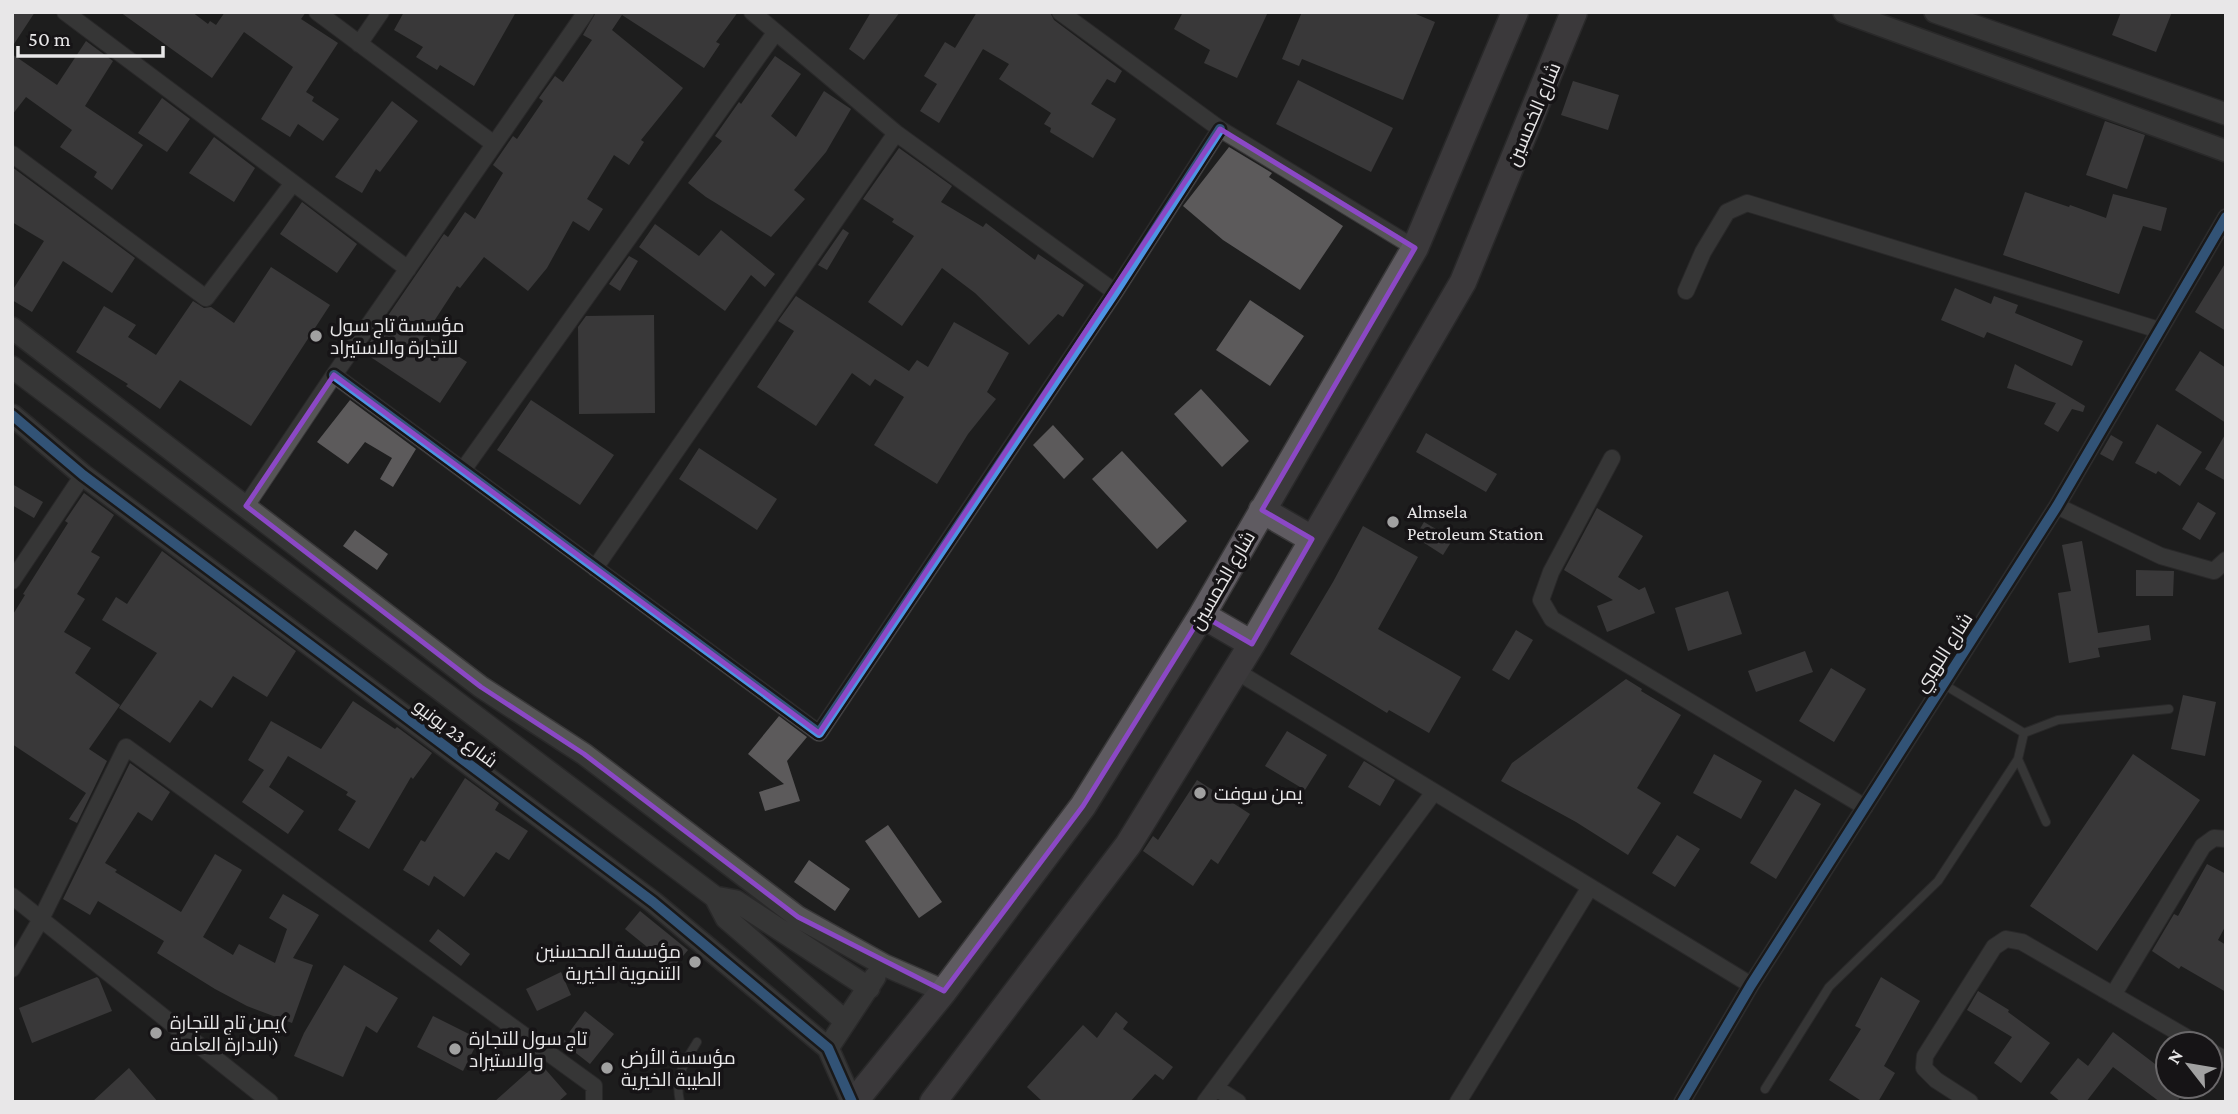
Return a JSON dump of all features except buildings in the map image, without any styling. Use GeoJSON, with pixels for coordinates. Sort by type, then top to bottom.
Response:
{"type":"FeatureCollection","features":[{"type":"Feature","properties":{"kind":"main road","name":"شارع الخمسين"},"geometry":{"type":"LineString","coordinates":[[853,1102],[944,990],[1083,806],[1202,615],[1415,248],[1515,12]]}},
{"type":"Feature","properties":{"kind":"main road","name":"شارع الخمسين"},"geometry":{"type":"LineString","coordinates":[[933,1102],[1128,845],[1252,644],[1462,282],[1576,14]]}},
{"type":"Feature","properties":{"kind":"main road"},"geometry":{"type":"LineString","coordinates":[[1262,510],[1312,539]]}},
{"type":"Feature","properties":{"kind":"main road"},"geometry":{"type":"LineString","coordinates":[[1202,615],[1252,644]]}},
{"type":"Feature","properties":{"kind":"street"},"geometry":{"type":"LineString","coordinates":[[65,12],[408,269]]}},
{"type":"Feature","properties":{"kind":"street"},"geometry":{"type":"LineString","coordinates":[[317,12],[494,144]]}},
{"type":"Feature","properties":{"kind":"street"},"geometry":{"type":"LineString","coordinates":[[359,44],[381,12]]}},
{"type":"Feature","properties":{"kind":"street"},"geometry":{"type":"LineString","coordinates":[[246,506],[586,12]]}},
{"type":"Feature","properties":{"kind":"street"},"geometry":{"type":"LineString","coordinates":[[752,12],[896,133],[1115,292]]}},
{"type":"Feature","properties":{"kind":"street"},"geometry":{"type":"LineString","coordinates":[[1060,12],[1220,129],[1415,248]]}},
{"type":"Feature","properties":{"kind":"street"},"geometry":{"type":"LineString","coordinates":[[1844,12],[2226,151]]}},
{"type":"Feature","properties":{"kind":"street"},"geometry":{"type":"LineString","coordinates":[[1935,12],[2226,114]]}},
{"type":"Feature","properties":{"kind":"street"},"geometry":{"type":"LineString","coordinates":[[463,470],[775,33]]}},
{"type":"Feature","properties":{"kind":"street"},"geometry":{"type":"LineString","coordinates":[[334,375],[819,733],[1115,292],[1220,129]]}},
{"type":"Feature","properties":{"kind":"street"},"geometry":{"type":"LineString","coordinates":[[595,568],[896,133]]}},
{"type":"Feature","properties":{"kind":"street"},"geometry":{"type":"LineString","coordinates":[[12,154],[206,298],[293,183]]}},
{"type":"Feature","properties":{"kind":"street"},"geometry":{"type":"LineString","coordinates":[[1686,291],[1703,252],[1727,212],[1747,203],[2159,330]]}},
{"type":"Feature","properties":{"kind":"street","name":"شارع اللهبي"},"geometry":{"type":"LineString","coordinates":[[1682,1102],[1751,985],[2057,506],[2226,217]]}},
{"type":"Feature","properties":{"kind":"street"},"geometry":{"type":"LineString","coordinates":[[12,328],[481,687],[584,754],[798,917],[884,965],[944,990]]}},
{"type":"Feature","properties":{"kind":"street"},"geometry":{"type":"LineString","coordinates":[[12,367],[715,897],[726,918],[845,1021]]}},
{"type":"Feature","properties":{"kind":"street","name":"شارع 23 يونيو"},"geometry":{"type":"LineString","coordinates":[[15,413],[83,475],[653,902],[828,1048],[853,1102]]}},
{"type":"Feature","properties":{"kind":"street"},"geometry":{"type":"LineString","coordinates":[[1612,458],[1551,572],[1541,600],[1552,619],[1865,807]]}},
{"type":"Feature","properties":{"kind":"street"},"geometry":{"type":"LineString","coordinates":[[12,581],[83,475]]}},
{"type":"Feature","properties":{"kind":"street"},"geometry":{"type":"LineString","coordinates":[[2057,506],[2161,556],[2214,571],[2226,560]]}},
{"type":"Feature","properties":{"kind":"street"},"geometry":{"type":"LineString","coordinates":[[1236,671],[1751,985]]}},
{"type":"Feature","properties":{"kind":"street"},"geometry":{"type":"LineString","coordinates":[[12,969],[41,919],[126,747],[594,1086],[594,1102]]}},
{"type":"Feature","properties":{"kind":"street"},"geometry":{"type":"LineString","coordinates":[[1205,1102],[1434,792]]}},
{"type":"Feature","properties":{"kind":"street"},"geometry":{"type":"LineString","coordinates":[[2113,995],[2203,846],[2214,838],[2226,839]]}},
{"type":"Feature","properties":{"kind":"street"},"geometry":{"type":"LineString","coordinates":[[1458,1102],[1590,887]]}},
{"type":"Feature","properties":{"kind":"street"},"geometry":{"type":"LineString","coordinates":[[12,896],[270,1102]]}},
{"type":"Feature","properties":{"kind":"street"},"geometry":{"type":"LineString","coordinates":[[715,897],[736,901],[869,988]]}},
{"type":"Feature","properties":{"kind":"street"},"geometry":{"type":"LineString","coordinates":[[1970,1102],[1936,1080],[1924,1068],[1925,1056],[1994,947],[2006,939],[2022,942],[2174,1030]]}},
{"type":"Feature","properties":{"kind":"street"},"geometry":{"type":"LineString","coordinates":[[828,1048],[884,965]]}},
{"type":"Feature","properties":{"kind":"street"},"geometry":{"type":"LineString","coordinates":[[1216,1088],[1238,1102]]}},
{"type":"Feature","properties":{"kind":"lane"},"geometry":{"type":"LineString","coordinates":[[1943,684],[2024,733]]}},
{"type":"Feature","properties":{"kind":"lane"},"geometry":{"type":"LineString","coordinates":[[2024,733],[2058,720],[2169,709]]}},
{"type":"Feature","properties":{"kind":"lane"},"geometry":{"type":"LineString","coordinates":[[1765,1090],[1829,987],[1938,881],[2018,759],[2024,733]]}},
{"type":"Feature","properties":{"kind":"lane"},"geometry":{"type":"LineString","coordinates":[[2018,759],[2046,822]]}},
{"type":"Feature","properties":{"kind":"lane"},"geometry":{"type":"LineString","coordinates":[[680,1102],[677,1085],[680,1070],[697,1042]]}},
{"type":"Feature","properties":{"kind":"highlighted area"},"geometry":{"type":"Polygon","coordinates":[[[1220,129],[1415,248],[1262,510],[1312,539],[1252,644],[1202,615],[1083,806],[944,991],[798,917],[584,754],[481,687],[246,506],[334,375],[819,733],[1220,129]]]}},
{"type":"Feature","properties":{"kind":"cycle path"},"geometry":{"type":"LineString","coordinates":[[334,375],[819,733],[1115,292],[1220,129]]}},
{"type":"Feature","properties":{"kind":"cycle path"},"geometry":{"type":"LineString","coordinates":[[1682,1102],[1751,985],[2057,506],[2226,217]]}},
{"type":"Feature","properties":{"kind":"cycle path"},"geometry":{"type":"LineString","coordinates":[[12,415],[83,475],[653,902],[828,1048],[852,1102]]}},
{"type":"Feature","properties":{"kind":"place","name":"مؤسسة تاج سول للتجارة والاستيراد"},"geometry":{"type":"Point","coordinates":[316,336]}},
{"type":"Feature","properties":{"kind":"place","name":"Almsela Petroleum Station"},"geometry":{"type":"Point","coordinates":[1393,522]}},
{"type":"Feature","properties":{"kind":"place","name":"يمن سوفت"},"geometry":{"type":"Point","coordinates":[1200,793]}},
{"type":"Feature","properties":{"kind":"place","name":"مؤسسة المحسنين التنموية الخيرية"},"geometry":{"type":"Point","coordinates":[695,962]}},
{"type":"Feature","properties":{"kind":"place","name":"يمن تاج للتجارة( الادارة العامة)"},"geometry":{"type":"Point","coordinates":[156,1033]}},
{"type":"Feature","properties":{"kind":"place","name":"تاج سول للتجارة والاستيراد"},"geometry":{"type":"Point","coordinates":[455,1049]}},
{"type":"Feature","properties":{"kind":"place","name":"مؤسسة الأرض الطيبة الخيرية"},"geometry":{"type":"Point","coordinates":[607,1068]}}]}
